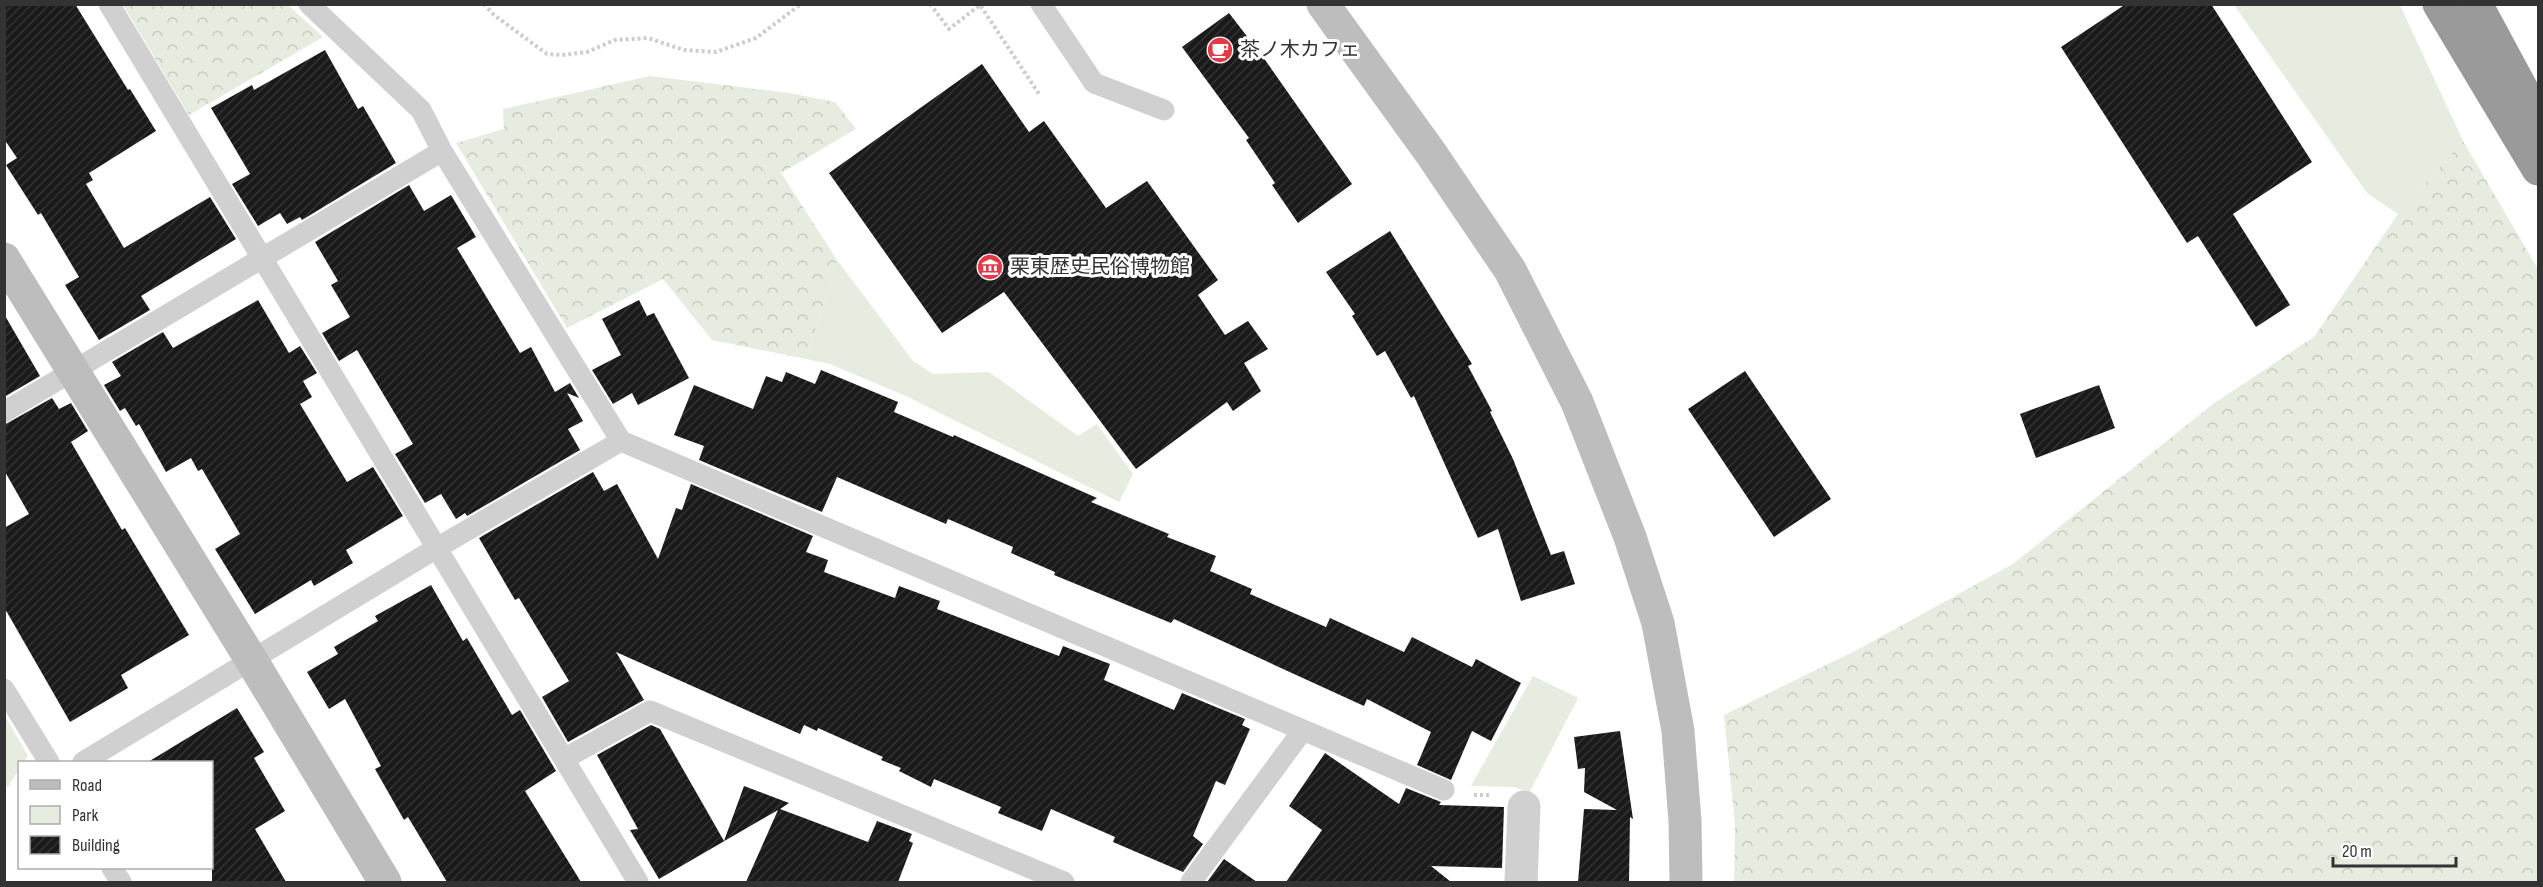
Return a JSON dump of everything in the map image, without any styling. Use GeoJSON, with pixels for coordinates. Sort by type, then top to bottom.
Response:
{"type":"FeatureCollection","features":[{"type":"Feature","properties":{"kind":"highway"},"geometry":{"type":"LineString","coordinates":[[2439,4],[2538,170]]}},
{"type":"Feature","properties":{"kind":"highway"},"geometry":{"type":"LineString","coordinates":[[2476,4],[2538,119]]}},
{"type":"Feature","properties":{"kind":"street"},"geometry":{"type":"LineString","coordinates":[[1323,4],[1430,152],[1510,270],[1577,402],[1630,537],[1658,623],[1678,731],[1685,821],[1686,882]]}},
{"type":"Feature","properties":{"kind":"street"},"geometry":{"type":"LineString","coordinates":[[4,259],[252,661],[385,882]]}},
{"type":"Feature","properties":{"kind":"street"},"geometry":{"type":"LineString","coordinates":[[1521,882],[1524,807]]}},
{"type":"Feature","properties":{"kind":"lane"},"geometry":{"type":"LineString","coordinates":[[109,4],[435,549],[638,882]]}},
{"type":"Feature","properties":{"kind":"lane"},"geometry":{"type":"LineString","coordinates":[[309,4],[421,110],[442,152],[621,441],[1444,790]]}},
{"type":"Feature","properties":{"kind":"lane"},"geometry":{"type":"LineString","coordinates":[[1041,4],[1094,83],[1164,110]]}},
{"type":"Feature","properties":{"kind":"lane"},"geometry":{"type":"LineString","coordinates":[[4,412],[442,152]]}},
{"type":"Feature","properties":{"kind":"lane"},"geometry":{"type":"LineString","coordinates":[[85,761],[435,549],[621,441]]}},
{"type":"Feature","properties":{"kind":"lane"},"geometry":{"type":"LineString","coordinates":[[4,689],[48,761]]}},
{"type":"Feature","properties":{"kind":"lane"},"geometry":{"type":"LineString","coordinates":[[564,759],[650,711],[1064,882]]}},
{"type":"Feature","properties":{"kind":"lane"},"geometry":{"type":"LineString","coordinates":[[1191,882],[1303,730]]}},
{"type":"Feature","properties":{"kind":"lane"},"geometry":{"type":"LineString","coordinates":[[113,869],[121,882]]}},
{"type":"Feature","properties":{"kind":"path"},"geometry":{"type":"LineString","coordinates":[[484,4],[494,15],[547,54],[562,55],[586,52],[615,40],[648,38],[684,50],[716,52],[756,38],[801,4]]}},
{"type":"Feature","properties":{"kind":"path"},"geometry":{"type":"LineString","coordinates":[[930,4],[949,29],[980,5],[1039,94]]}},
{"type":"Feature","properties":{"kind":"green space"},"geometry":{"type":"Polygon","coordinates":[[[123,5],[288,5],[323,37],[189,115],[123,5]]]}},
{"type":"Feature","properties":{"kind":"green space"},"geometry":{"type":"Polygon","coordinates":[[[2234,5],[2400,5],[2463,141],[2398,214],[2367,193],[2234,5]]]}},
{"type":"Feature","properties":{"kind":"green space"},"geometry":{"type":"Polygon","coordinates":[[[650,76],[789,93],[835,102],[856,129],[781,173],[837,260],[806,359],[712,340],[663,279],[567,328],[456,143],[504,129],[503,109],[650,76]]]}},
{"type":"Feature","properties":{"kind":"green space"},"geometry":{"type":"Polygon","coordinates":[[[2463,141],[2538,269],[2538,882],[1734,882],[1735,824],[1724,715],[1857,650],[2013,564],[2213,404],[2314,337],[2398,214],[2463,141]]]}},
{"type":"Feature","properties":{"kind":"green space"},"geometry":{"type":"Polygon","coordinates":[[[837,260],[913,361],[933,374],[989,372],[1078,436],[1097,424],[1133,474],[1119,502],[908,397],[830,364],[806,359],[837,260]]]}},
{"type":"Feature","properties":{"kind":"green space"},"geometry":{"type":"Polygon","coordinates":[[[1533,676],[1578,698],[1529,793],[1515,787],[1471,786],[1533,676]]]}},
{"type":"Feature","properties":{"kind":"green space"},"geometry":{"type":"Polygon","coordinates":[[[5,716],[28,756],[25,761],[18,761],[18,771],[8,787],[5,785],[5,716]]]}},
{"type":"Feature","properties":{"kind":"building"},"geometry":{"type":"Polygon","coordinates":[[[4,4],[75,4],[156,131],[89,173],[93,180],[86,184],[124,248],[210,197],[236,239],[141,296],[150,310],[99,340],[65,285],[79,277],[41,213],[38,215],[6,165],[17,158],[4,139],[4,4]]]}},
{"type":"Feature","properties":{"kind":"building"},"geometry":{"type":"Polygon","coordinates":[[[2126,4],[2211,4],[2312,162],[2233,214],[2290,305],[2256,327],[2198,236],[2187,243],[2061,47],[2126,4]]]}},
{"type":"Feature","properties":{"kind":"building"},"geometry":{"type":"Polygon","coordinates":[[[1229,13],[1263,57],[1352,184],[1298,223],[1272,185],[1275,183],[1246,140],[1249,138],[1182,47],[1229,13]]]}},
{"type":"Feature","properties":{"kind":"building"},"geometry":{"type":"Polygon","coordinates":[[[325,50],[358,109],[363,106],[396,163],[302,220],[300,217],[287,224],[280,213],[258,226],[232,184],[250,174],[211,108],[252,85],[254,90],[325,50]]]}},
{"type":"Feature","properties":{"kind":"building","name":"栗東歴史民俗博物館"},"geometry":{"type":"Polygon","coordinates":[[[982,64],[1029,132],[1044,121],[1106,208],[1147,181],[1218,280],[1198,295],[1225,335],[1248,321],[1268,349],[1244,363],[1261,391],[1233,411],[1227,402],[1136,469],[1004,292],[942,333],[829,173],[982,64]]]}},
{"type":"Feature","properties":{"kind":"building"},"geometry":{"type":"Polygon","coordinates":[[[409,185],[424,211],[451,195],[476,237],[457,248],[520,353],[531,347],[555,392],[570,383],[579,398],[567,393],[583,421],[568,429],[580,450],[467,516],[465,513],[456,519],[441,494],[425,503],[395,454],[413,444],[357,350],[339,361],[322,333],[350,317],[331,285],[338,281],[315,242],[409,185]]]}},
{"type":"Feature","properties":{"kind":"building"},"geometry":{"type":"Polygon","coordinates":[[[1390,231],[1472,364],[1468,366],[1492,411],[1490,412],[1513,459],[1551,555],[1564,551],[1575,584],[1521,601],[1498,529],[1478,538],[1414,396],[1411,398],[1385,351],[1377,356],[1352,316],[1355,314],[1326,272],[1390,231]]]}},
{"type":"Feature","properties":{"kind":"building"},"geometry":{"type":"Polygon","coordinates":[[[258,300],[289,353],[300,346],[317,373],[303,381],[312,397],[300,404],[347,482],[373,467],[403,516],[346,550],[353,563],[314,586],[311,580],[255,614],[215,549],[240,534],[202,469],[198,471],[191,458],[166,472],[139,424],[136,426],[125,408],[120,411],[104,385],[121,376],[112,362],[163,332],[173,348],[258,300]]]}},
{"type":"Feature","properties":{"kind":"building"},"geometry":{"type":"Polygon","coordinates":[[[639,300],[647,316],[654,313],[689,378],[638,405],[632,393],[613,404],[592,370],[621,355],[602,319],[639,300]]]}},
{"type":"Feature","properties":{"kind":"building"},"geometry":{"type":"Polygon","coordinates":[[[4,314],[40,376],[4,397],[4,314]]]}},
{"type":"Feature","properties":{"kind":"building"},"geometry":{"type":"Polygon","coordinates":[[[821,370],[898,402],[894,412],[953,437],[954,435],[1097,498],[1091,502],[1169,534],[1167,537],[1216,556],[1210,571],[1252,589],[1250,594],[1326,627],[1330,618],[1404,652],[1412,637],[1472,667],[1476,659],[1521,683],[1491,741],[1472,731],[1451,780],[1417,765],[1431,732],[1367,699],[1364,706],[1174,619],[1171,623],[1054,575],[1055,572],[1011,553],[1013,547],[948,519],[946,524],[837,477],[822,512],[699,460],[704,446],[674,435],[694,385],[753,409],[766,376],[782,382],[786,372],[815,384],[821,370]]]}},
{"type":"Feature","properties":{"kind":"building"},"geometry":{"type":"Polygon","coordinates":[[[1745,371],[1831,499],[1774,537],[1688,409],[1745,371]]]}},
{"type":"Feature","properties":{"kind":"building"},"geometry":{"type":"Polygon","coordinates":[[[2099,385],[2115,428],[2036,458],[2020,414],[2099,385]]]}},
{"type":"Feature","properties":{"kind":"building"},"geometry":{"type":"Polygon","coordinates":[[[52,398],[59,409],[71,403],[88,431],[71,442],[122,530],[125,528],[189,635],[121,675],[128,688],[70,722],[4,607],[4,528],[29,514],[4,470],[4,425],[52,398]]]}},
{"type":"Feature","properties":{"kind":"building"},"geometry":{"type":"Polygon","coordinates":[[[593,472],[604,491],[617,484],[658,559],[676,508],[682,510],[691,484],[813,536],[806,552],[828,560],[824,572],[895,598],[899,586],[940,601],[937,609],[1059,656],[1063,646],[1110,664],[1104,680],[1174,710],[1182,693],[1245,719],[1242,725],[1250,729],[1225,785],[1216,781],[1193,836],[1203,844],[1183,872],[1113,842],[1115,837],[1051,809],[1042,831],[998,813],[1001,807],[934,779],[931,787],[899,771],[901,768],[881,760],[883,757],[818,728],[817,731],[804,725],[800,734],[616,652],[644,700],[568,742],[542,697],[569,681],[519,598],[515,600],[479,538],[593,472]]]}},
{"type":"Feature","properties":{"kind":"building"},"geometry":{"type":"Polygon","coordinates":[[[431,585],[463,641],[467,638],[512,715],[520,710],[556,771],[525,791],[581,882],[447,882],[408,817],[404,820],[375,769],[381,766],[345,699],[329,709],[307,672],[338,654],[334,647],[378,621],[375,616],[431,585]]]}},
{"type":"Feature","properties":{"kind":"building"},"geometry":{"type":"Polygon","coordinates":[[[237,708],[264,752],[254,758],[285,811],[255,829],[286,882],[212,882],[213,761],[150,761],[237,708]]]}},
{"type":"Feature","properties":{"kind":"building"},"geometry":{"type":"Polygon","coordinates":[[[651,725],[660,729],[724,841],[744,786],[789,803],[780,809],[868,842],[877,821],[912,834],[909,841],[913,843],[898,882],[746,882],[778,810],[659,879],[630,830],[638,829],[597,755],[651,725]]]}},
{"type":"Feature","properties":{"kind":"building"},"geometry":{"type":"Polygon","coordinates":[[[1620,731],[1633,819],[1630,817],[1629,882],[1578,882],[1584,809],[1617,810],[1584,792],[1585,768],[1578,769],[1574,737],[1620,731]]]}},
{"type":"Feature","properties":{"kind":"building"},"geometry":{"type":"Polygon","coordinates":[[[1325,753],[1399,804],[1406,788],[1441,802],[1439,805],[1504,807],[1502,868],[1431,866],[1451,882],[1286,882],[1322,830],[1289,806],[1325,753]]]}},
{"type":"Feature","properties":{"kind":"building"},"geometry":{"type":"Polygon","coordinates":[[[1224,859],[1257,882],[1207,882],[1224,859]]]}},
{"type":"Feature","properties":{"kind":"place","name":"茶ノ木カフェ"},"geometry":{"type":"Point","coordinates":[1220,50]}},
{"type":"Feature","properties":{"kind":"place","name":"栗東歴史民俗博物館"},"geometry":{"type":"Point","coordinates":[990,267]}}]}
